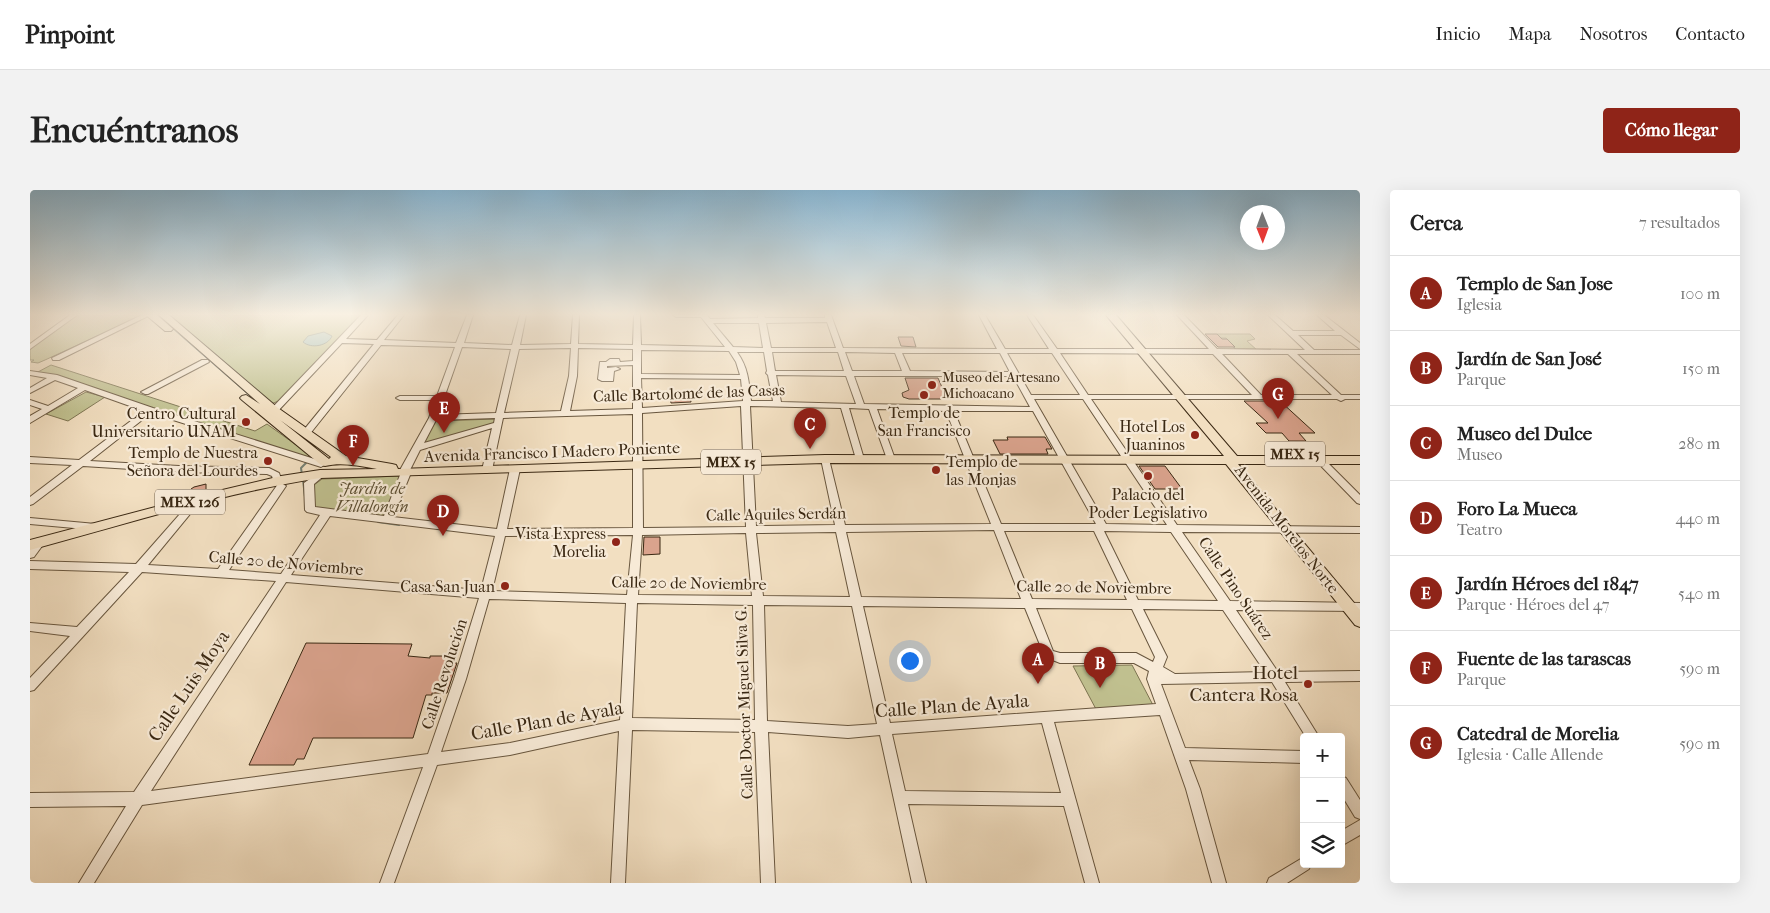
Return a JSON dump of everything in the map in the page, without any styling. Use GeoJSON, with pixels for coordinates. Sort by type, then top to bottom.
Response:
{"type":"FeatureCollection","features":[{"type":"Feature","properties":{"kind":"main road"},"geometry":{"type":"LineString","coordinates":[[188,347],[268,417],[320,466]]}},
{"type":"Feature","properties":{"kind":"main road","name":"MEX 15"},"geometry":{"type":"LineString","coordinates":[[201,347],[274,410],[342,458],[407,472]]}},
{"type":"Feature","properties":{"kind":"main road"},"geometry":{"type":"LineString","coordinates":[[1137,347],[1234,460]]}},
{"type":"Feature","properties":{"kind":"main road","name":"MEX 15"},"geometry":{"type":"LineString","coordinates":[[1360,454],[1236,454],[1234,460],[1360,460]]}},
{"type":"Feature","properties":{"kind":"main road","name":"MEX 15"},"geometry":{"type":"LineString","coordinates":[[320,466],[342,458]]}},
{"type":"Feature","properties":{"kind":"main road","name":"Avenida Francisco I Madero Poniente"},"geometry":{"type":"LineString","coordinates":[[407,472],[891,458],[1234,460]]}},
{"type":"Feature","properties":{"kind":"main road","name":"Avenida Morelos Norte"},"geometry":{"type":"LineString","coordinates":[[1234,460],[1232,464],[1286,530],[1354,607],[1360,621]]}},
{"type":"Feature","properties":{"kind":"main road","name":"MEX 15"},"geometry":{"type":"LineString","coordinates":[[320,466],[407,472]]}},
{"type":"Feature","properties":{"kind":"main road","name":"MEX 126"},"geometry":{"type":"LineString","coordinates":[[35,544],[197,500],[280,483],[320,466]]}},
{"type":"Feature","properties":{"kind":"street"},"geometry":{"type":"LineString","coordinates":[[56,358],[79,347]]}},
{"type":"Feature","properties":{"kind":"street"},"geometry":{"type":"LineString","coordinates":[[274,410],[334,347]]}},
{"type":"Feature","properties":{"kind":"street"},"geometry":{"type":"LineString","coordinates":[[306,433],[374,347]]}},
{"type":"Feature","properties":{"kind":"street"},"geometry":{"type":"LineString","coordinates":[[387,520],[417,448],[433,418],[458,347]]}},
{"type":"Feature","properties":{"kind":"street"},"geometry":{"type":"LineString","coordinates":[[487,470],[517,347]]}},
{"type":"Feature","properties":{"kind":"street"},"geometry":{"type":"LineString","coordinates":[[565,413],[573,376],[575,347]]}},
{"type":"Feature","properties":{"kind":"street"},"geometry":{"type":"LineString","coordinates":[[618,883],[632,599],[638,532],[638,347]]}},
{"type":"Feature","properties":{"kind":"street"},"geometry":{"type":"LineString","coordinates":[[654,347],[1004,352],[1360,352]]}},
{"type":"Feature","properties":{"kind":"street"},"geometry":{"type":"LineString","coordinates":[[1001,347],[1100,528],[1134,604],[1161,657],[1154,674],[1163,710],[1194,789],[1219,883]]}},
{"type":"Feature","properties":{"kind":"street","name":"Calle Pino Suárez"},"geometry":{"type":"LineString","coordinates":[[1053,347],[1275,677],[1310,733]]}},
{"type":"Feature","properties":{"kind":"street"},"geometry":{"type":"LineString","coordinates":[[1211,347],[1259,397]]}},
{"type":"Feature","properties":{"kind":"street"},"geometry":{"type":"LineString","coordinates":[[1307,347],[1312,352]]}},
{"type":"Feature","properties":{"kind":"street","name":"Calle Doctor Miguel Silva G."},"geometry":{"type":"LineString","coordinates":[[731,349],[740,362],[745,377],[747,403],[745,407],[747,462],[758,600],[768,883]]}},
{"type":"Feature","properties":{"kind":"street"},"geometry":{"type":"LineString","coordinates":[[766,350],[777,403]]}},
{"type":"Feature","properties":{"kind":"street"},"geometry":{"type":"LineString","coordinates":[[841,350],[861,406]]}},
{"type":"Feature","properties":{"kind":"street"},"geometry":{"type":"LineString","coordinates":[[898,351],[907,372]]}},
{"type":"Feature","properties":{"kind":"street"},"geometry":{"type":"LineString","coordinates":[[1290,352],[1342,400]]}},
{"type":"Feature","properties":{"kind":"street"},"geometry":{"type":"LineString","coordinates":[[616,369],[610,369],[610,379],[602,379],[603,364],[610,364],[610,361],[616,361],[616,364],[638,363]]}},
{"type":"Feature","properties":{"kind":"street"},"geometry":{"type":"LineString","coordinates":[[145,392],[205,362]]}},
{"type":"Feature","properties":{"kind":"street"},"geometry":{"type":"LineString","coordinates":[[30,366],[320,466]]}},
{"type":"Feature","properties":{"kind":"street"},"geometry":{"type":"LineString","coordinates":[[770,373],[907,372],[1016,374]]}},
{"type":"Feature","properties":{"kind":"street"},"geometry":{"type":"LineString","coordinates":[[30,373],[54,377],[320,466]]}},
{"type":"Feature","properties":{"kind":"street"},"geometry":{"type":"LineString","coordinates":[[638,376],[745,377]]}},
{"type":"Feature","properties":{"kind":"street"},"geometry":{"type":"LineString","coordinates":[[30,391],[54,377]]}},
{"type":"Feature","properties":{"kind":"street"},"geometry":{"type":"LineString","coordinates":[[30,420],[84,388]]}},
{"type":"Feature","properties":{"kind":"street"},"geometry":{"type":"LineString","coordinates":[[1029,397],[1259,397],[1342,400],[1360,397]]}},
{"type":"Feature","properties":{"kind":"street"},"geometry":{"type":"LineString","coordinates":[[400,398],[440,398]]}},
{"type":"Feature","properties":{"kind":"street"},"geometry":{"type":"LineString","coordinates":[[30,402],[48,408]]}},
{"type":"Feature","properties":{"kind":"street","name":"Calle Bartolomé de las Casas"},"geometry":{"type":"LineString","coordinates":[[433,418],[499,420],[565,413],[638,411],[747,403],[949,409],[1036,409]]}},
{"type":"Feature","properties":{"kind":"street"},"geometry":{"type":"LineString","coordinates":[[844,406],[860,459]]}},
{"type":"Feature","properties":{"kind":"street"},"geometry":{"type":"LineString","coordinates":[[872,406],[891,458]]}},
{"type":"Feature","properties":{"kind":"street"},"geometry":{"type":"LineString","coordinates":[[949,409],[1049,654],[1060,658],[1136,658],[1154,674],[1174,679],[1360,676]]}},
{"type":"Feature","properties":{"kind":"street"},"geometry":{"type":"LineString","coordinates":[[30,502],[150,410]]}},
{"type":"Feature","properties":{"kind":"street"},"geometry":{"type":"LineString","coordinates":[[417,448],[499,420]]}},
{"type":"Feature","properties":{"kind":"street"},"geometry":{"type":"LineString","coordinates":[[824,459],[919,883]]}},
{"type":"Feature","properties":{"kind":"street"},"geometry":{"type":"LineString","coordinates":[[30,460],[179,469],[269,471],[276,475],[280,483],[221,574]]}},
{"type":"Feature","properties":{"kind":"street"},"geometry":{"type":"LineString","coordinates":[[1325,465],[1360,501]]}},
{"type":"Feature","properties":{"kind":"street","name":"Calle Aquiles Serdán"},"geometry":{"type":"LineString","coordinates":[[320,466],[309,483],[310,510],[501,533],[996,527],[1360,530]]}},
{"type":"Feature","properties":{"kind":"street","name":"Calle Revolución"},"geometry":{"type":"LineString","coordinates":[[387,883],[434,759],[471,650],[501,533],[515,469]]}},
{"type":"Feature","properties":{"kind":"street"},"geometry":{"type":"LineString","coordinates":[[30,686],[139,568],[197,500]]}},
{"type":"Feature","properties":{"kind":"street","name":"Calle Luis Moya"},"geometry":{"type":"LineString","coordinates":[[86,883],[138,798],[328,512]]}},
{"type":"Feature","properties":{"kind":"street"},"geometry":{"type":"LineString","coordinates":[[30,521],[100,527]]}},
{"type":"Feature","properties":{"kind":"street"},"geometry":{"type":"LineString","coordinates":[[30,554],[35,544]]}},
{"type":"Feature","properties":{"kind":"street","name":"Calle 20 de Noviembre"},"geometry":{"type":"LineString","coordinates":[[30,565],[139,568],[485,595],[632,599],[1354,607]]}},
{"type":"Feature","properties":{"kind":"street"},"geometry":{"type":"LineString","coordinates":[[30,627],[79,632]]}},
{"type":"Feature","properties":{"kind":"street","name":"Calle Plan de Ayala"},"geometry":{"type":"LineString","coordinates":[[30,800],[138,798],[510,749],[627,724],[761,726],[848,732],[1163,710]]}},
{"type":"Feature","properties":{"kind":"street"},"geometry":{"type":"LineString","coordinates":[[1047,719],[1092,883]]}},
{"type":"Feature","properties":{"kind":"street"},"geometry":{"type":"LineString","coordinates":[[1181,754],[1300,757]]}},
{"type":"Feature","properties":{"kind":"street"},"geometry":{"type":"LineString","coordinates":[[1345,788],[1360,812]]}},
{"type":"Feature","properties":{"kind":"street"},"geometry":{"type":"LineString","coordinates":[[901,797],[1069,800]]}},
{"type":"Feature","properties":{"kind":"street"},"geometry":{"type":"LineString","coordinates":[[1345,836],[1360,827]]}},
{"type":"Feature","properties":{"kind":"street"},"geometry":{"type":"LineString","coordinates":[[1274,883],[1300,867]]}},
{"type":"Feature","properties":{"kind":"green space"},"geometry":{"type":"Polygon","coordinates":[[[32,347],[72,347],[38,363],[31,362],[34,360],[30,360],[30,349],[32,347]]]}},
{"type":"Feature","properties":{"kind":"green space"},"geometry":{"type":"Polygon","coordinates":[[[206,347],[331,347],[281,400],[271,404],[206,347]]]}},
{"type":"Feature","properties":{"kind":"green space"},"geometry":{"type":"Polygon","coordinates":[[[1234,347],[1254,347],[1258,351],[1237,351],[1234,347]]]}},
{"type":"Feature","properties":{"kind":"green space"},"geometry":{"type":"Polygon","coordinates":[[[51,365],[255,431],[267,424],[310,455],[307,457],[36,373],[51,365]]]}},
{"type":"Feature","properties":{"kind":"green space"},"geometry":{"type":"Polygon","coordinates":[[[86,392],[105,397],[68,421],[46,414],[86,392]]]}},
{"type":"Feature","properties":{"kind":"green space"},"geometry":{"type":"Polygon","coordinates":[[[495,419],[494,423],[423,444],[436,421],[495,419]]]}},
{"type":"Feature","properties":{"kind":"green space","name":"Jardín de Villalongín"},"geometry":{"type":"Polygon","coordinates":[[[401,476],[386,513],[379,517],[313,509],[314,485],[322,479],[401,476]]]}},
{"type":"Feature","properties":{"kind":"green space"},"geometry":{"type":"Polygon","coordinates":[[[1132,665],[1154,707],[1097,711],[1073,666],[1132,665]]]}},
{"type":"Feature","properties":{"kind":"building"},"geometry":{"type":"Polygon","coordinates":[[[905,378],[938,378],[947,399],[909,399],[903,397],[902,393],[909,390],[905,378]]]}},
{"type":"Feature","properties":{"kind":"building"},"geometry":{"type":"Polygon","coordinates":[[[690,395],[691,402],[671,403],[670,397],[690,395]]]}},
{"type":"Feature","properties":{"kind":"building"},"geometry":{"type":"Polygon","coordinates":[[[1244,401],[1280,401],[1315,433],[1299,433],[1306,441],[1289,441],[1282,433],[1266,433],[1256,423],[1268,423],[1244,401]]]}},
{"type":"Feature","properties":{"kind":"building"},"geometry":{"type":"Polygon","coordinates":[[[1007,437],[1045,437],[1052,449],[1046,449],[1048,454],[1000,454],[993,440],[1008,440],[1007,437]]]}},
{"type":"Feature","properties":{"kind":"building","name":"Palacio del Poder Legislativo"},"geometry":{"type":"Polygon","coordinates":[[[1139,466],[1165,466],[1182,489],[1155,489],[1139,466]]]}},
{"type":"Feature","properties":{"kind":"building"},"geometry":{"type":"Polygon","coordinates":[[[206,484],[206,492],[191,496],[191,489],[206,484]]]}},
{"type":"Feature","properties":{"kind":"building"},"geometry":{"type":"Polygon","coordinates":[[[644,537],[660,537],[660,554],[643,555],[644,537]]]}},
{"type":"Feature","properties":{"kind":"building"},"geometry":{"type":"Polygon","coordinates":[[[306,643],[412,644],[408,656],[430,658],[430,656],[450,656],[448,663],[457,663],[447,693],[426,695],[413,738],[313,738],[304,759],[297,759],[294,765],[249,765],[306,643]]]}},
{"type":"Feature","properties":{"kind":"waterway"},"geometry":{"type":"LineString","coordinates":[[194,347],[259,404]]}},
{"type":"Feature","properties":{"kind":"waterway"},"geometry":{"type":"LineString","coordinates":[[302,475],[301,468],[307,462]]}},
{"type":"Feature","properties":{"kind":"waterway"},"geometry":{"type":"LineString","coordinates":[[303,480],[305,497]]}},
{"type":"Feature","properties":{"kind":"waterway"},"geometry":{"type":"LineString","coordinates":[[378,522],[399,525]]}},
{"type":"Feature","properties":{"kind":"place","name":"Museo del Artesano Michoacano"},"geometry":{"type":"Point","coordinates":[932,385]}},
{"type":"Feature","properties":{"kind":"place","name":"Templo de San Francisco"},"geometry":{"type":"Point","coordinates":[924,395]}},
{"type":"Feature","properties":{"kind":"place","name":"Catedral de Morelia"},"geometry":{"type":"Point","coordinates":[1278,419]}},
{"type":"Feature","properties":{"kind":"place","name":"Centro Cultural Universitario UNAM"},"geometry":{"type":"Point","coordinates":[246,422]}},
{"type":"Feature","properties":{"kind":"place","name":"Jardín Héroes del 1847"},"geometry":{"type":"Point","coordinates":[444,433]}},
{"type":"Feature","properties":{"kind":"place","name":"Hotel Los Juaninos"},"geometry":{"type":"Point","coordinates":[1195,435]}},
{"type":"Feature","properties":{"kind":"place","name":"Museo del Dulce"},"geometry":{"type":"Point","coordinates":[810,449]}},
{"type":"Feature","properties":{"kind":"place","name":"Templo de Nuestra Señora del Lourdes"},"geometry":{"type":"Point","coordinates":[268,461]}},
{"type":"Feature","properties":{"kind":"place","name":"Fuente de las tarascas"},"geometry":{"type":"Point","coordinates":[353,466]}},
{"type":"Feature","properties":{"kind":"place","name":"Templo de las Monjas"},"geometry":{"type":"Point","coordinates":[936,470]}},
{"type":"Feature","properties":{"kind":"place","name":"Palacio del Poder Legislativo"},"geometry":{"type":"Point","coordinates":[1148,476]}},
{"type":"Feature","properties":{"kind":"place","name":"Foro La Mueca"},"geometry":{"type":"Point","coordinates":[443,536]}},
{"type":"Feature","properties":{"kind":"place","name":"Vista Express Morelia"},"geometry":{"type":"Point","coordinates":[616,542]}},
{"type":"Feature","properties":{"kind":"place","name":"Casa San Juan"},"geometry":{"type":"Point","coordinates":[505,586]}},
{"type":"Feature","properties":{"kind":"place","name":"Templo de San Jose"},"geometry":{"type":"Point","coordinates":[1038,684]}},
{"type":"Feature","properties":{"kind":"place","name":"Hotel Cantera Rosa"},"geometry":{"type":"Point","coordinates":[1308,684]}},
{"type":"Feature","properties":{"kind":"place","name":"Jardín de San José"},"geometry":{"type":"Point","coordinates":[1100,688]}}]}
